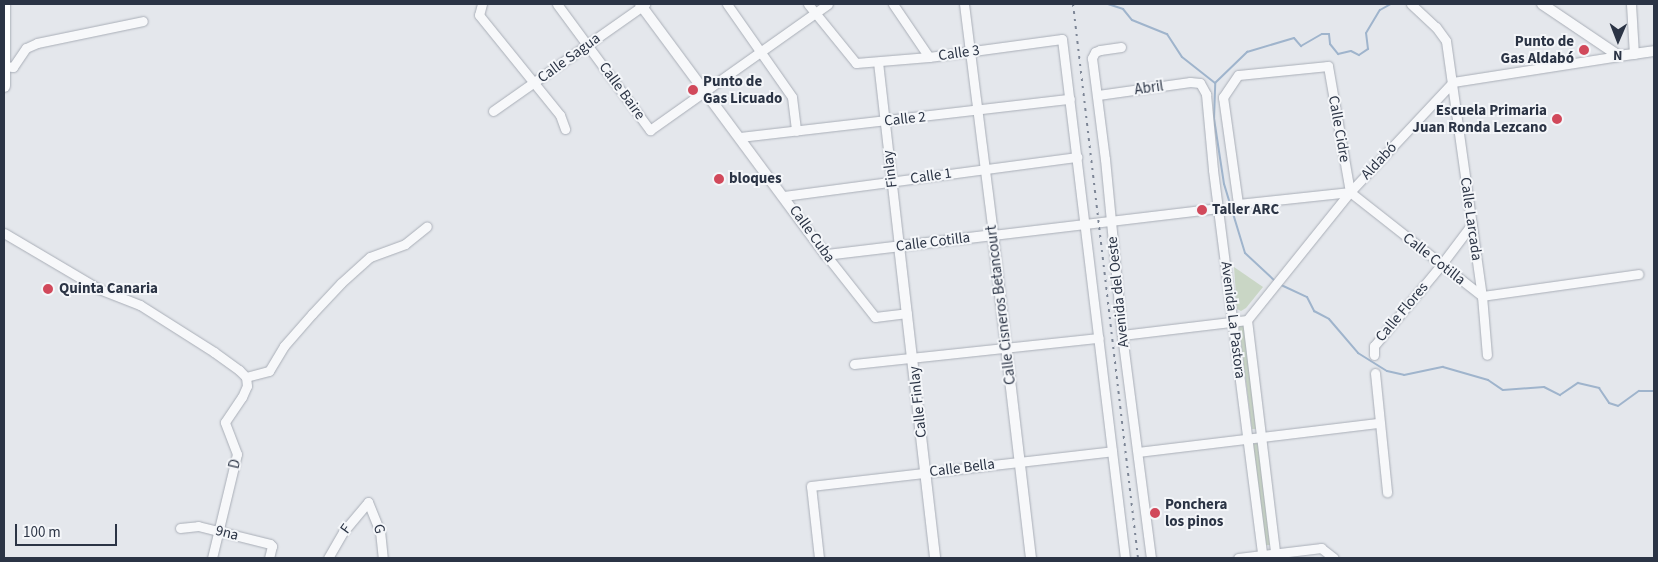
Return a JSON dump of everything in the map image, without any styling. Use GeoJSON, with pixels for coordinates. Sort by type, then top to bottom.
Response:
{"type":"FeatureCollection","features":[{"type":"Feature","properties":{"kind":"main road"},"geometry":{"type":"LineString","coordinates":[[4,4],[4,86]]}},
{"type":"Feature","properties":{"kind":"street"},"geometry":{"type":"LineString","coordinates":[[482,4],[479,14],[560,115],[565,129]]}},
{"type":"Feature","properties":{"kind":"street","name":"Calle Baire"},"geometry":{"type":"LineString","coordinates":[[557,4],[650,130],[706,92]]}},
{"type":"Feature","properties":{"kind":"street"},"geometry":{"type":"LineString","coordinates":[[726,4],[792,97],[796,131]]}},
{"type":"Feature","properties":{"kind":"street"},"geometry":{"type":"LineString","coordinates":[[808,4],[816,13]]}},
{"type":"Feature","properties":{"kind":"street"},"geometry":{"type":"LineString","coordinates":[[706,92],[828,4]]}},
{"type":"Feature","properties":{"kind":"street"},"geometry":{"type":"LineString","coordinates":[[893,4],[929,57]]}},
{"type":"Feature","properties":{"kind":"street","name":"Calle Cisneros Betancourt"},"geometry":{"type":"LineString","coordinates":[[964,4],[1005,346],[1021,462],[1031,558]]}},
{"type":"Feature","properties":{"kind":"street","name":"Calle Larcada"},"geometry":{"type":"LineString","coordinates":[[1413,4],[1436,27],[1446,41],[1482,296],[1487,355]]}},
{"type":"Feature","properties":{"kind":"street"},"geometry":{"type":"LineString","coordinates":[[1631,4],[1634,54]]}},
{"type":"Feature","properties":{"kind":"street","name":"Calle Sagua"},"geometry":{"type":"LineString","coordinates":[[493,111],[642,5]]}},
{"type":"Feature","properties":{"kind":"street","name":"Calle Cuba"},"geometry":{"type":"LineString","coordinates":[[642,5],[826,255],[875,317],[907,314]]}},
{"type":"Feature","properties":{"kind":"street"},"geometry":{"type":"LineString","coordinates":[[1547,5],[1619,56]]}},
{"type":"Feature","properties":{"kind":"street","name":"Calle 3"},"geometry":{"type":"LineString","coordinates":[[816,13],[856,63],[929,57],[1062,39]]}},
{"type":"Feature","properties":{"kind":"street"},"geometry":{"type":"LineString","coordinates":[[4,66],[12,66],[26,48],[37,43],[143,21]]}},
{"type":"Feature","properties":{"kind":"street","name":"Avenida del Oeste"},"geometry":{"type":"LineString","coordinates":[[1062,39],[1125,558]]}},
{"type":"Feature","properties":{"kind":"street","name":"Avenida del Oeste"},"geometry":{"type":"LineString","coordinates":[[1122,47],[1100,50],[1095,52],[1092,58],[1098,95],[1122,336],[1151,558]]}},
{"type":"Feature","properties":{"kind":"street"},"geometry":{"type":"LineString","coordinates":[[1453,82],[1654,51]]}},
{"type":"Feature","properties":{"kind":"street","name":"Finlay"},"geometry":{"type":"LineString","coordinates":[[878,62],[899,246]]}},
{"type":"Feature","properties":{"kind":"street","name":"Calle Cidre"},"geometry":{"type":"LineString","coordinates":[[1328,66],[1350,192],[1238,204],[1223,97],[1238,75],[1328,66]]}},
{"type":"Feature","properties":{"kind":"street","name":"Abril"},"geometry":{"type":"LineString","coordinates":[[1098,95],[1190,82],[1200,83]]}},
{"type":"Feature","properties":{"kind":"street","name":"Aldabó"},"geometry":{"type":"LineString","coordinates":[[1247,320],[1350,192],[1453,82]]}},
{"type":"Feature","properties":{"kind":"street","name":"Avenida La Pastora"},"geometry":{"type":"LineString","coordinates":[[1200,83],[1206,94],[1218,208],[1263,557]]}},
{"type":"Feature","properties":{"kind":"street","name":"Calle 2"},"geometry":{"type":"LineString","coordinates":[[740,137],[1070,99]]}},
{"type":"Feature","properties":{"kind":"street","name":"Calle 1"},"geometry":{"type":"LineString","coordinates":[[784,196],[1077,157]]}},
{"type":"Feature","properties":{"kind":"street","name":"Calle Cotilla"},"geometry":{"type":"LineString","coordinates":[[1350,192],[1482,296]]}},
{"type":"Feature","properties":{"kind":"street","name":"Calle Cotilla"},"geometry":{"type":"LineString","coordinates":[[826,255],[1110,219],[1218,208]]}},
{"type":"Feature","properties":{"kind":"street","name":"Calle Flores"},"geometry":{"type":"LineString","coordinates":[[1374,355],[1374,346],[1441,265],[1472,224]]}},
{"type":"Feature","properties":{"kind":"street"},"geometry":{"type":"LineString","coordinates":[[4,233],[99,289],[140,305],[214,352],[246,377],[269,371],[284,346],[312,314],[340,283],[370,257],[405,244],[427,226]]}},
{"type":"Feature","properties":{"kind":"street","name":"Calle Finlay"},"geometry":{"type":"LineString","coordinates":[[899,246],[935,558]]}},
{"type":"Feature","properties":{"kind":"street"},"geometry":{"type":"LineString","coordinates":[[1482,296],[1638,274]]}},
{"type":"Feature","properties":{"kind":"street"},"geometry":{"type":"LineString","coordinates":[[1122,336],[1247,320]]}},
{"type":"Feature","properties":{"kind":"street","name":"Avenida La Pastora"},"geometry":{"type":"LineString","coordinates":[[1247,320],[1276,556]]}},
{"type":"Feature","properties":{"kind":"street"},"geometry":{"type":"LineString","coordinates":[[854,364],[1005,346],[1099,338]]}},
{"type":"Feature","properties":{"kind":"street"},"geometry":{"type":"LineString","coordinates":[[1375,373],[1386,492]]}},
{"type":"Feature","properties":{"kind":"street","name":"D"},"geometry":{"type":"LineString","coordinates":[[212,558],[238,454],[225,422],[242,397],[247,386],[246,377]]}},
{"type":"Feature","properties":{"kind":"street"},"geometry":{"type":"LineString","coordinates":[[1138,452],[1379,423]]}},
{"type":"Feature","properties":{"kind":"street","name":"Calle Bella"},"geometry":{"type":"LineString","coordinates":[[819,558],[811,486],[1112,451]]}},
{"type":"Feature","properties":{"kind":"street","name":"F"},"geometry":{"type":"LineString","coordinates":[[328,558],[343,532],[368,502]]}},
{"type":"Feature","properties":{"kind":"street","name":"G"},"geometry":{"type":"LineString","coordinates":[[368,502],[380,531],[383,558]]}},
{"type":"Feature","properties":{"kind":"street","name":"9na"},"geometry":{"type":"LineString","coordinates":[[180,528],[198,526],[270,544],[272,546],[269,558]]}},
{"type":"Feature","properties":{"kind":"street"},"geometry":{"type":"LineString","coordinates":[[1238,558],[1276,556],[1321,548],[1334,558]]}},
{"type":"Feature","properties":{"kind":"green space"},"geometry":{"type":"Polygon","coordinates":[[[1234,267],[1263,287],[1246,308],[1241,311],[1237,309],[1234,267]]]}},
{"type":"Feature","properties":{"kind":"green space"},"geometry":{"type":"Polygon","coordinates":[[[1244,325],[1256,429],[1252,429],[1239,326],[1244,325]]]}},
{"type":"Feature","properties":{"kind":"green space"},"geometry":{"type":"Polygon","coordinates":[[[1258,443],[1270,545],[1266,545],[1253,444],[1258,443]]]}},
{"type":"Feature","properties":{"kind":"waterway"},"geometry":{"type":"LineString","coordinates":[[1108,4],[1123,9],[1132,20],[1167,34],[1182,57],[1215,83]]}},
{"type":"Feature","properties":{"kind":"waterway"},"geometry":{"type":"LineString","coordinates":[[1275,281],[1245,253],[1224,184],[1214,119],[1215,83],[1247,52],[1294,38],[1301,46],[1322,34],[1329,34],[1330,44],[1338,54],[1351,51],[1359,55],[1368,49],[1366,33],[1380,10],[1391,4]]}},
{"type":"Feature","properties":{"kind":"waterway"},"geometry":{"type":"LineString","coordinates":[[1279,284],[1307,297],[1314,311],[1329,319],[1358,353],[1387,371],[1404,375],[1443,367],[1488,380],[1503,390],[1544,387],[1560,395],[1578,383],[1599,388],[1609,403],[1618,406],[1639,391],[1654,391]]}},
{"type":"Feature","properties":{"kind":"railway"},"geometry":{"type":"LineString","coordinates":[[1073,4],[1138,558]]}},
{"type":"Feature","properties":{"kind":"place","name":"Punto de Gas Aldabó"},"geometry":{"type":"Point","coordinates":[1584,50]}},
{"type":"Feature","properties":{"kind":"place","name":"Punto de Gas Licuado"},"geometry":{"type":"Point","coordinates":[693,90]}},
{"type":"Feature","properties":{"kind":"place","name":"Escuela Primaria Juan Ronda Lezcano"},"geometry":{"type":"Point","coordinates":[1557,119]}},
{"type":"Feature","properties":{"kind":"place","name":"bloques"},"geometry":{"type":"Point","coordinates":[719,179]}},
{"type":"Feature","properties":{"kind":"place","name":"Taller ARC"},"geometry":{"type":"Point","coordinates":[1202,210]}},
{"type":"Feature","properties":{"kind":"place","name":"Quinta Canaria"},"geometry":{"type":"Point","coordinates":[48,289]}},
{"type":"Feature","properties":{"kind":"place","name":"Ponchera los pinos"},"geometry":{"type":"Point","coordinates":[1155,513]}}]}
